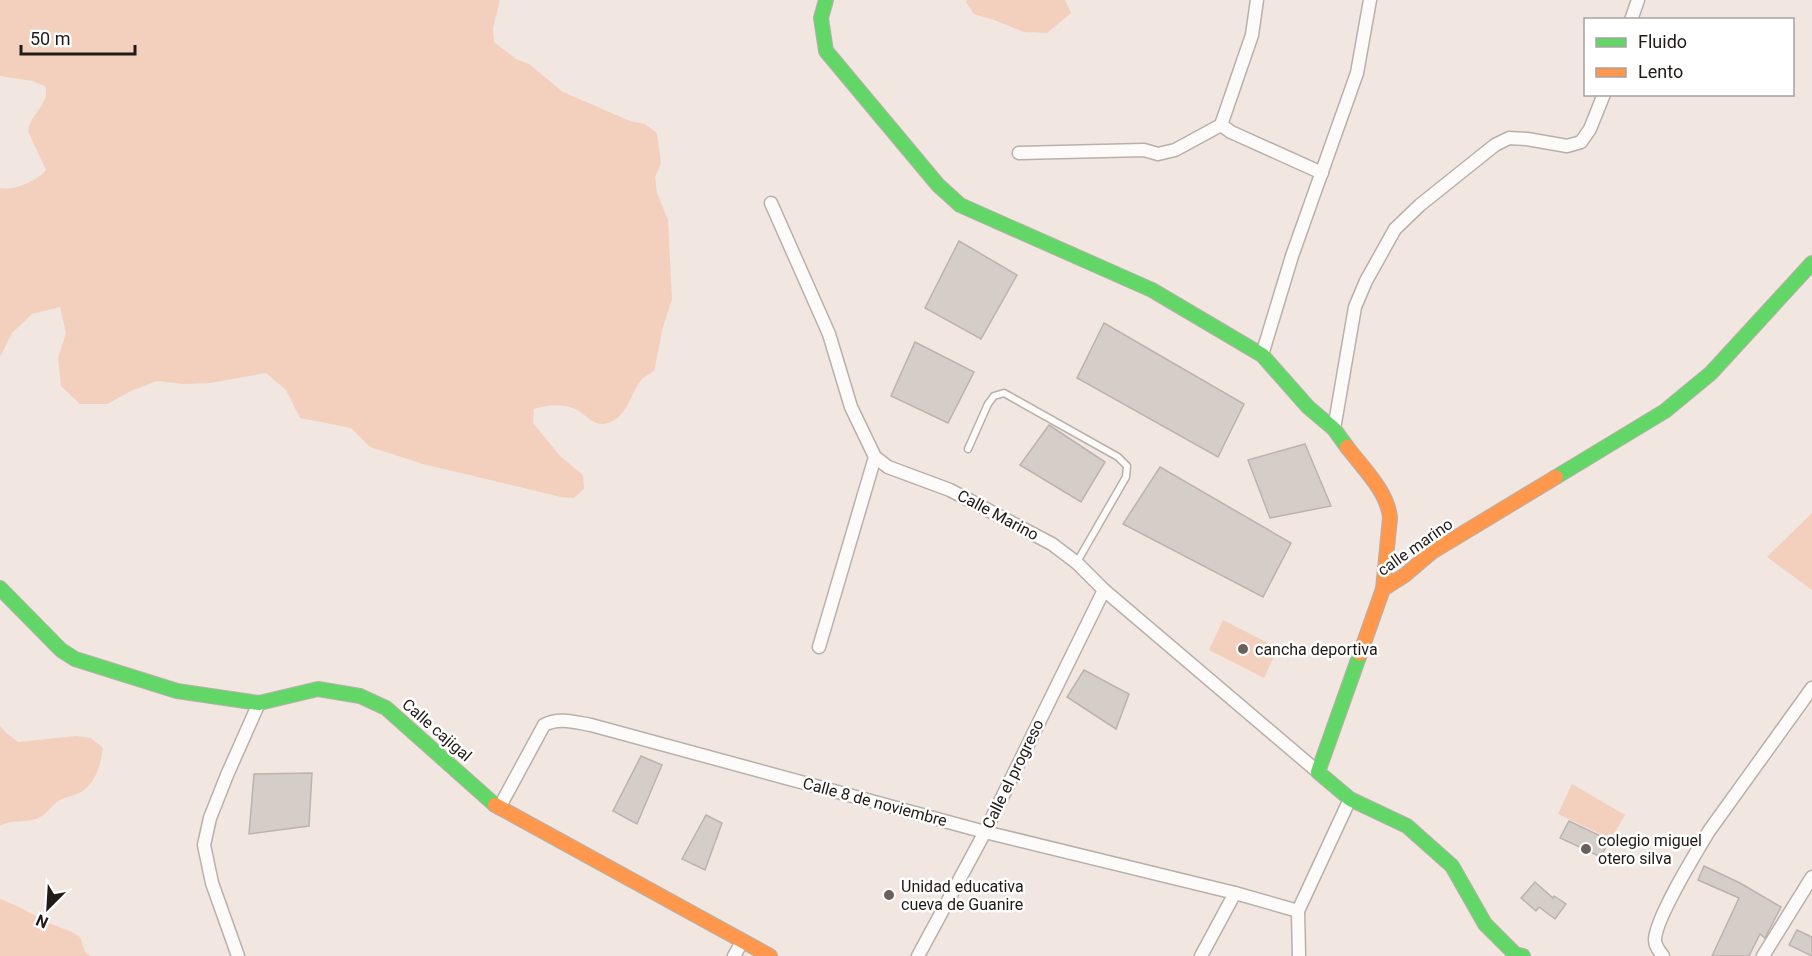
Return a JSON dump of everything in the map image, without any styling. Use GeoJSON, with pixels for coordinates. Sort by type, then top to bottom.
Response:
{"type":"FeatureCollection","features":[{"type":"Feature","properties":{"kind":"street"},"geometry":{"type":"LineString","coordinates":[[826,0],[821,18],[825,51],[938,184],[960,205],[1152,290],[1262,355],[1308,407],[1334,429],[1389,507],[1390,518],[1383,589]]}},
{"type":"Feature","properties":{"kind":"street"},"geometry":{"type":"LineString","coordinates":[[1020,153],[1144,150],[1158,154],[1175,150],[1221,125],[1252,35],[1257,0]]}},
{"type":"Feature","properties":{"kind":"street"},"geometry":{"type":"LineString","coordinates":[[1262,355],[1292,256],[1357,73],[1370,0]]}},
{"type":"Feature","properties":{"kind":"street"},"geometry":{"type":"LineString","coordinates":[[1632,18],[1638,0]]}},
{"type":"Feature","properties":{"kind":"street"},"geometry":{"type":"LineString","coordinates":[[1334,429],[1355,307],[1366,281],[1395,229],[1420,205],[1509,138],[1568,146],[1581,142],[1590,129],[1603,96]]}},
{"type":"Feature","properties":{"kind":"street"},"geometry":{"type":"LineString","coordinates":[[1221,125],[1231,132],[1322,173]]}},
{"type":"Feature","properties":{"kind":"street"},"geometry":{"type":"LineString","coordinates":[[771,203],[829,334],[851,407],[874,457],[819,647]]}},
{"type":"Feature","properties":{"kind":"street","name":"calle marino"},"geometry":{"type":"LineString","coordinates":[[1318,772],[1383,589],[1405,575],[1432,552],[1665,411],[1711,373],[1812,263]]}},
{"type":"Feature","properties":{"kind":"street","name":"Calle Marino"},"geometry":{"type":"LineString","coordinates":[[874,457],[888,467],[950,490],[1052,544],[1077,563],[1104,590],[1318,772]]}},
{"type":"Feature","properties":{"kind":"street","name":"Calle cajigal"},"geometry":{"type":"LineString","coordinates":[[0,588],[61,650],[75,659],[177,691],[259,703],[318,689],[360,696],[386,708],[500,808],[770,956]]}},
{"type":"Feature","properties":{"kind":"street","name":"Calle el progreso"},"geometry":{"type":"LineString","coordinates":[[918,956],[985,832],[1104,590]]}},
{"type":"Feature","properties":{"kind":"street"},"geometry":{"type":"LineString","coordinates":[[1663,956],[1656,946],[1656,934],[1695,854],[1812,688]]}},
{"type":"Feature","properties":{"kind":"street"},"geometry":{"type":"LineString","coordinates":[[238,956],[212,884],[204,845],[210,818],[226,775],[259,703]]}},
{"type":"Feature","properties":{"kind":"street","name":"Calle 8 de noviembre"},"geometry":{"type":"LineString","coordinates":[[500,808],[544,724],[553,720],[564,720],[591,725],[985,832],[1298,910]]}},
{"type":"Feature","properties":{"kind":"street"},"geometry":{"type":"LineString","coordinates":[[1318,772],[1350,799],[1407,825],[1452,866],[1485,924],[1517,955]]}},
{"type":"Feature","properties":{"kind":"street"},"geometry":{"type":"LineString","coordinates":[[1299,956],[1298,910],[1350,799]]}},
{"type":"Feature","properties":{"kind":"street"},"geometry":{"type":"LineString","coordinates":[[1763,956],[1812,877]]}},
{"type":"Feature","properties":{"kind":"street"},"geometry":{"type":"LineString","coordinates":[[1201,956],[1235,893]]}},
{"type":"Feature","properties":{"kind":"street"},"geometry":{"type":"LineString","coordinates":[[734,956],[742,942]]}},
{"type":"Feature","properties":{"kind":"lane"},"geometry":{"type":"LineString","coordinates":[[968,449],[988,404],[994,396],[1004,393],[1118,457],[1127,466],[1126,477],[1077,563]]}},
{"type":"Feature","properties":{"kind":"shaded area"},"geometry":{"type":"Polygon","coordinates":[[[0,0],[500,0],[493,28],[494,42],[516,59],[529,64],[563,92],[630,121],[645,124],[657,133],[661,163],[655,177],[657,193],[668,220],[672,299],[663,327],[654,371],[642,379],[620,416],[608,423],[598,424],[579,411],[560,405],[534,409],[533,423],[560,456],[583,475],[584,489],[574,498],[561,497],[423,464],[370,447],[351,428],[300,418],[286,390],[266,373],[210,383],[183,384],[157,381],[107,404],[80,404],[61,386],[58,358],[66,333],[60,307],[32,314],[12,333],[0,357],[0,188],[12,188],[25,184],[46,170],[28,131],[32,119],[43,104],[46,92],[45,86],[32,81],[0,76],[0,0]]]}},
{"type":"Feature","properties":{"kind":"shaded area"},"geometry":{"type":"Polygon","coordinates":[[[967,0],[1065,0],[1071,13],[1047,33],[1024,32],[974,14],[967,0]]]}},
{"type":"Feature","properties":{"kind":"shaded area"},"geometry":{"type":"Polygon","coordinates":[[[1812,513],[1812,590],[1767,557],[1812,513]]]}},
{"type":"Feature","properties":{"kind":"shaded area","name":"cancha deportiva"},"geometry":{"type":"Polygon","coordinates":[[[1223,620],[1278,648],[1264,678],[1209,650],[1223,620]]]}},
{"type":"Feature","properties":{"kind":"shaded area"},"geometry":{"type":"Polygon","coordinates":[[[0,726],[18,742],[76,736],[91,738],[103,748],[95,776],[84,790],[58,801],[40,817],[0,826],[0,726]]]}},
{"type":"Feature","properties":{"kind":"shaded area"},"geometry":{"type":"Polygon","coordinates":[[[1572,784],[1625,815],[1611,839],[1558,814],[1572,784]]]}},
{"type":"Feature","properties":{"kind":"shaded area"},"geometry":{"type":"Polygon","coordinates":[[[0,899],[80,937],[85,952],[90,956],[0,956],[0,899]]]}},
{"type":"Feature","properties":{"kind":"building"},"geometry":{"type":"Polygon","coordinates":[[[959,241],[1017,275],[981,339],[925,308],[959,241]]]}},
{"type":"Feature","properties":{"kind":"building"},"geometry":{"type":"Polygon","coordinates":[[[1104,323],[1244,404],[1218,457],[1077,378],[1104,323]]]}},
{"type":"Feature","properties":{"kind":"building"},"geometry":{"type":"Polygon","coordinates":[[[915,342],[974,372],[948,423],[891,396],[915,342]]]}},
{"type":"Feature","properties":{"kind":"building"},"geometry":{"type":"Polygon","coordinates":[[[1049,425],[1105,462],[1081,502],[1020,465],[1049,425]]]}},
{"type":"Feature","properties":{"kind":"building"},"geometry":{"type":"Polygon","coordinates":[[[1305,444],[1331,506],[1270,518],[1248,460],[1305,444]]]}},
{"type":"Feature","properties":{"kind":"building"},"geometry":{"type":"Polygon","coordinates":[[[1160,467],[1291,543],[1263,597],[1123,524],[1160,467]]]}},
{"type":"Feature","properties":{"kind":"building"},"geometry":{"type":"Polygon","coordinates":[[[1084,670],[1129,694],[1116,729],[1067,697],[1084,670]]]}},
{"type":"Feature","properties":{"kind":"building"},"geometry":{"type":"Polygon","coordinates":[[[641,756],[662,765],[637,824],[613,811],[641,756]]]}},
{"type":"Feature","properties":{"kind":"building"},"geometry":{"type":"Polygon","coordinates":[[[312,773],[309,826],[249,834],[254,774],[312,773]]]}},
{"type":"Feature","properties":{"kind":"building"},"geometry":{"type":"Polygon","coordinates":[[[706,815],[722,823],[705,870],[682,859],[706,815]]]}},
{"type":"Feature","properties":{"kind":"building"},"geometry":{"type":"Polygon","coordinates":[[[1569,821],[1609,840],[1601,857],[1560,838],[1569,821]]]}},
{"type":"Feature","properties":{"kind":"building"},"geometry":{"type":"Polygon","coordinates":[[[1704,866],[1740,883],[1781,907],[1765,938],[1760,934],[1749,956],[1712,956],[1739,898],[1698,880],[1704,866]]]}},
{"type":"Feature","properties":{"kind":"building"},"geometry":{"type":"Polygon","coordinates":[[[1535,882],[1553,898],[1554,896],[1566,904],[1555,919],[1539,907],[1536,911],[1521,898],[1535,882]]]}},
{"type":"Feature","properties":{"kind":"building"},"geometry":{"type":"Polygon","coordinates":[[[1797,930],[1812,937],[1812,956],[1789,945],[1797,930]]]}},
{"type":"Feature","properties":{"kind":"traffic: fast"},"geometry":{"type":"LineString","coordinates":[[826,0],[821,18],[826,51],[938,185],[960,205],[1152,290],[1262,355],[1308,407],[1334,429],[1347,447]]}},
{"type":"Feature","properties":{"kind":"traffic: fast"},"geometry":{"type":"LineString","coordinates":[[1556,477],[1665,411],[1711,373],[1812,263]]}},
{"type":"Feature","properties":{"kind":"traffic: fast"},"geometry":{"type":"LineString","coordinates":[[0,588],[61,650],[75,659],[177,691],[259,703],[318,689],[360,696],[386,708],[495,805]]}},
{"type":"Feature","properties":{"kind":"traffic: fast"},"geometry":{"type":"LineString","coordinates":[[1360,654],[1318,772],[1350,799],[1407,826],[1452,866],[1485,924],[1515,954],[1523,956]]}},
{"type":"Feature","properties":{"kind":"traffic: slow"},"geometry":{"type":"LineString","coordinates":[[1347,447],[1374,481],[1388,508],[1390,518],[1383,589]]}},
{"type":"Feature","properties":{"kind":"traffic: slow"},"geometry":{"type":"LineString","coordinates":[[1360,654],[1383,589],[1405,575],[1432,552],[1556,477]]}},
{"type":"Feature","properties":{"kind":"traffic: slow"},"geometry":{"type":"LineString","coordinates":[[495,805],[770,956]]}},
{"type":"Feature","properties":{"kind":"place","name":"cancha deportiva"},"geometry":{"type":"Point","coordinates":[1243,649]}},
{"type":"Feature","properties":{"kind":"place","name":"colegio miguel otero silva"},"geometry":{"type":"Point","coordinates":[1586,849]}},
{"type":"Feature","properties":{"kind":"place","name":"Unidad educativa cueva de Guanire"},"geometry":{"type":"Point","coordinates":[889,895]}}]}
